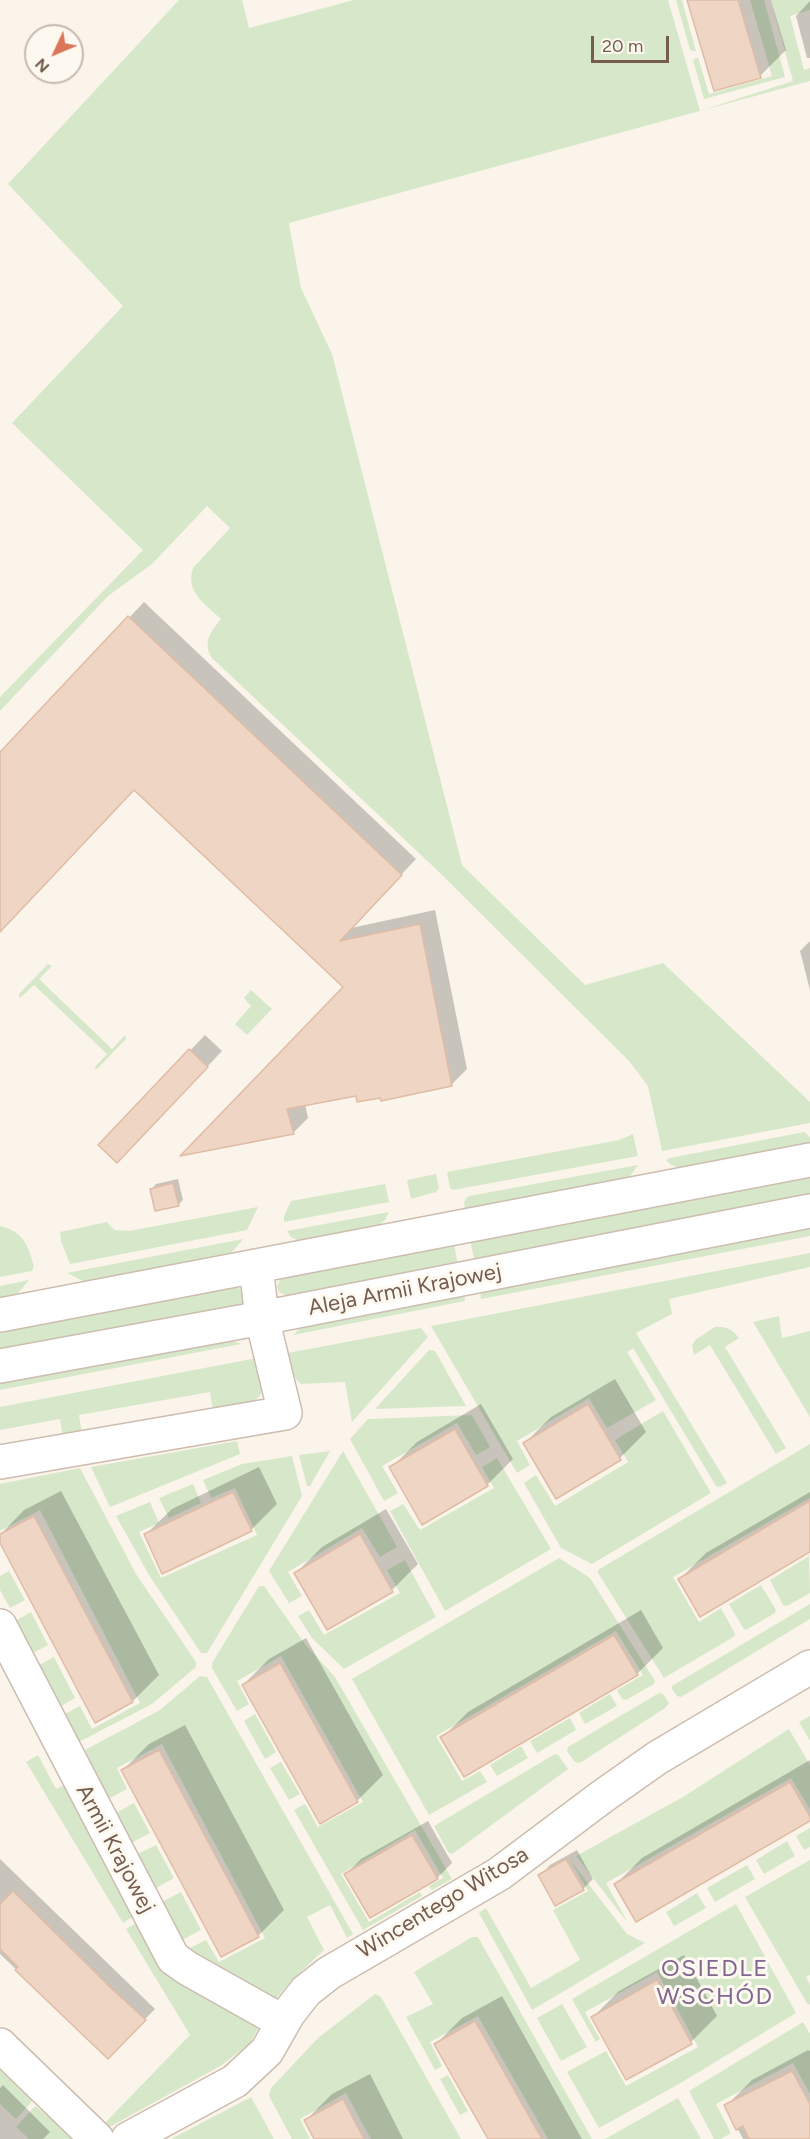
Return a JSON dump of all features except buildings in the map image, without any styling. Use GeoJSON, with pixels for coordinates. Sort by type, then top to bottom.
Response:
{"type":"FeatureCollection","features":[{"type":"Feature","properties":{"kind":"street"},"geometry":{"type":"LineString","coordinates":[[0,1314],[810,1160]]}},
{"type":"Feature","properties":{"kind":"street","name":"Aleja Armii Krajowej"},"geometry":{"type":"LineString","coordinates":[[0,1366],[262,1318],[810,1211]]}},
{"type":"Feature","properties":{"kind":"street"},"geometry":{"type":"LineString","coordinates":[[0,1462],[285,1413],[262,1318],[256,1266]]}},
{"type":"Feature","properties":{"kind":"street","name":"Armii Krajowej"},"geometry":{"type":"LineString","coordinates":[[0,1626],[173,1958],[283,2022]]}},
{"type":"Feature","properties":{"kind":"street","name":"Wincentego Witosa"},"geometry":{"type":"LineString","coordinates":[[128,2139],[235,2081],[267,2051],[283,2022],[306,1991],[328,1973],[499,1874],[657,1758],[810,1667]]}},
{"type":"Feature","properties":{"kind":"street"},"geometry":{"type":"LineString","coordinates":[[0,2045],[96,2139]]}},
{"type":"Feature","properties":{"kind":"green space"},"geometry":{"type":"Polygon","coordinates":[[[179,0],[242,0],[249,28],[354,0],[668,0],[700,111],[289,224],[301,288],[332,354],[462,865],[585,985],[663,963],[810,1102],[810,1123],[662,1151],[648,1086],[629,1061],[438,871],[212,658],[208,647],[209,637],[221,619],[198,597],[194,591],[191,576],[193,568],[230,528],[207,506],[152,564],[108,596],[0,711],[0,697],[143,550],[12,423],[123,306],[8,184],[179,0]]]}},
{"type":"Feature","properties":{"kind":"green space"},"geometry":{"type":"Polygon","coordinates":[[[676,0],[682,0],[696,51],[690,50],[676,0]]]}},
{"type":"Feature","properties":{"kind":"green space"},"geometry":{"type":"Polygon","coordinates":[[[750,0],[764,0],[785,77],[704,99],[693,60],[698,57],[709,94],[772,76],[750,0]]]}},
{"type":"Feature","properties":{"kind":"green space"},"geometry":{"type":"Polygon","coordinates":[[[771,0],[810,0],[810,10],[790,16],[804,70],[810,68],[810,81],[700,111],[793,81],[771,0]]]}},
{"type":"Feature","properties":{"kind":"green space"},"geometry":{"type":"Polygon","coordinates":[[[48,964],[52,966],[39,979],[112,1049],[125,1035],[126,1039],[97,1069],[94,1068],[107,1054],[34,985],[19,997],[19,994],[48,964]]]}},
{"type":"Feature","properties":{"kind":"green space"},"geometry":{"type":"Polygon","coordinates":[[[251,990],[272,1009],[247,1035],[235,1024],[251,1006],[244,998],[251,990]]]}},
{"type":"Feature","properties":{"kind":"green space"},"geometry":{"type":"Polygon","coordinates":[[[804,1132],[810,1137],[810,1145],[682,1169],[671,1165],[666,1160],[670,1158],[804,1132]]]}},
{"type":"Feature","properties":{"kind":"green space"},"geometry":{"type":"Polygon","coordinates":[[[633,1134],[638,1156],[453,1190],[450,1188],[447,1172],[619,1140],[633,1134]]]}},
{"type":"Feature","properties":{"kind":"green space"},"geometry":{"type":"Polygon","coordinates":[[[638,1165],[628,1179],[465,1211],[464,1203],[469,1196],[638,1165]]]}},
{"type":"Feature","properties":{"kind":"green space"},"geometry":{"type":"Polygon","coordinates":[[[436,1174],[439,1188],[436,1192],[411,1199],[407,1180],[436,1174]]]}},
{"type":"Feature","properties":{"kind":"green space"},"geometry":{"type":"Polygon","coordinates":[[[810,1176],[810,1198],[475,1262],[470,1240],[810,1176]]]}},
{"type":"Feature","properties":{"kind":"green space"},"geometry":{"type":"Polygon","coordinates":[[[385,1184],[389,1202],[284,1222],[284,1216],[291,1201],[385,1184]]]}},
{"type":"Feature","properties":{"kind":"green space"},"geometry":{"type":"Polygon","coordinates":[[[258,1207],[247,1230],[70,1264],[61,1241],[60,1232],[107,1222],[114,1230],[129,1231],[258,1207]]]}},
{"type":"Feature","properties":{"kind":"green space"},"geometry":{"type":"Polygon","coordinates":[[[389,1212],[385,1220],[376,1228],[301,1242],[291,1237],[287,1231],[389,1212]]]}},
{"type":"Feature","properties":{"kind":"green space"},"geometry":{"type":"Polygon","coordinates":[[[0,1226],[14,1231],[23,1240],[34,1266],[32,1271],[0,1277],[0,1226]]]}},
{"type":"Feature","properties":{"kind":"green space"},"geometry":{"type":"Polygon","coordinates":[[[810,1226],[810,1236],[481,1299],[480,1291],[810,1226]]]}},
{"type":"Feature","properties":{"kind":"green space"},"geometry":{"type":"Polygon","coordinates":[[[243,1239],[228,1255],[91,1282],[83,1281],[67,1273],[243,1239]]]}},
{"type":"Feature","properties":{"kind":"green space"},"geometry":{"type":"Polygon","coordinates":[[[454,1243],[458,1265],[290,1297],[279,1292],[277,1287],[281,1277],[454,1243]]]}},
{"type":"Feature","properties":{"kind":"green space"},"geometry":{"type":"Polygon","coordinates":[[[810,1253],[810,1267],[669,1299],[672,1314],[636,1333],[727,1483],[720,1487],[716,1486],[633,1348],[627,1352],[656,1400],[607,1428],[589,1398],[517,1441],[530,1465],[517,1473],[431,1326],[810,1253]]]}},
{"type":"Feature","properties":{"kind":"green space"},"geometry":{"type":"Polygon","coordinates":[[[29,1280],[15,1297],[0,1300],[0,1286],[29,1280]]]}},
{"type":"Feature","properties":{"kind":"green space"},"geometry":{"type":"Polygon","coordinates":[[[236,1286],[242,1291],[244,1297],[244,1302],[237,1306],[0,1351],[0,1330],[236,1286]]]}},
{"type":"Feature","properties":{"kind":"green space"},"geometry":{"type":"Polygon","coordinates":[[[464,1294],[465,1301],[293,1335],[303,1326],[464,1294]]]}},
{"type":"Feature","properties":{"kind":"green space"},"geometry":{"type":"Polygon","coordinates":[[[779,1316],[782,1338],[810,1331],[810,1417],[753,1322],[779,1316]]]}},
{"type":"Feature","properties":{"kind":"green space"},"geometry":{"type":"Polygon","coordinates":[[[715,1327],[728,1329],[739,1338],[725,1347],[786,1448],[776,1454],[710,1345],[694,1355],[692,1346],[695,1340],[715,1327]]]}},
{"type":"Feature","properties":{"kind":"green space"},"geometry":{"type":"Polygon","coordinates":[[[421,1328],[428,1337],[352,1422],[345,1382],[301,1384],[295,1378],[292,1370],[288,1353],[421,1328]]]}},
{"type":"Feature","properties":{"kind":"green space"},"geometry":{"type":"Polygon","coordinates":[[[228,1339],[241,1344],[0,1390],[0,1381],[228,1339]]]}},
{"type":"Feature","properties":{"kind":"green space"},"geometry":{"type":"Polygon","coordinates":[[[429,1350],[435,1351],[466,1406],[375,1409],[429,1350]]]}},
{"type":"Feature","properties":{"kind":"green space"},"geometry":{"type":"Polygon","coordinates":[[[257,1358],[263,1387],[261,1394],[251,1403],[213,1410],[210,1392],[79,1415],[82,1434],[63,1438],[60,1419],[0,1430],[0,1407],[257,1358]]]}},
{"type":"Feature","properties":{"kind":"green space"},"geometry":{"type":"Polygon","coordinates":[[[663,1411],[711,1493],[592,1564],[561,1548],[524,1483],[536,1475],[555,1506],[628,1462],[615,1440],[663,1411]]]}},
{"type":"Feature","properties":{"kind":"green space"},"geometry":{"type":"Polygon","coordinates":[[[472,1415],[490,1447],[476,1455],[457,1423],[382,1466],[398,1493],[384,1501],[350,1439],[368,1419],[472,1415]]]}},
{"type":"Feature","properties":{"kind":"green space"},"geometry":{"type":"Polygon","coordinates":[[[237,1441],[240,1454],[110,1507],[91,1467],[237,1441]]]}},
{"type":"Feature","properties":{"kind":"green space"},"geometry":{"type":"Polygon","coordinates":[[[810,1444],[810,1498],[673,1577],[699,1622],[721,1608],[735,1636],[664,1678],[598,1570],[810,1444]]]}},
{"type":"Feature","properties":{"kind":"green space"},"geometry":{"type":"Polygon","coordinates":[[[330,1451],[310,1486],[307,1486],[299,1455],[330,1451]]]}},
{"type":"Feature","properties":{"kind":"green space"},"geometry":{"type":"Polygon","coordinates":[[[343,1451],[397,1547],[380,1557],[362,1528],[288,1572],[302,1596],[289,1603],[269,1571],[343,1451]]]}},
{"type":"Feature","properties":{"kind":"green space"},"geometry":{"type":"Polygon","coordinates":[[[292,1456],[302,1496],[207,1653],[201,1653],[149,1575],[116,1516],[150,1502],[159,1523],[139,1532],[161,1578],[257,1535],[235,1488],[211,1498],[203,1480],[242,1464],[292,1456]]]}},
{"type":"Feature","properties":{"kind":"green space"},"geometry":{"type":"Polygon","coordinates":[[[497,1458],[551,1549],[445,1611],[390,1511],[403,1504],[420,1530],[494,1488],[482,1467],[497,1458]]]}},
{"type":"Feature","properties":{"kind":"green space"},"geometry":{"type":"Polygon","coordinates":[[[80,1468],[136,1574],[196,1662],[196,1667],[152,1704],[79,1742],[65,1714],[80,1706],[92,1729],[140,1703],[40,1510],[0,1531],[0,1484],[80,1468]]]}},
{"type":"Feature","properties":{"kind":"green space"},"geometry":{"type":"Polygon","coordinates":[[[193,1484],[201,1503],[169,1518],[159,1498],[193,1484]]]}},
{"type":"Feature","properties":{"kind":"green space"},"geometry":{"type":"Polygon","coordinates":[[[809,1556],[810,1593],[787,1606],[783,1605],[770,1580],[809,1556]]]}},
{"type":"Feature","properties":{"kind":"green space"},"geometry":{"type":"Polygon","coordinates":[[[559,1558],[590,1578],[655,1681],[654,1684],[626,1700],[622,1699],[617,1690],[643,1675],[616,1631],[436,1736],[462,1781],[480,1771],[487,1782],[429,1815],[352,1679],[559,1558]]]}},
{"type":"Feature","properties":{"kind":"green space"},"geometry":{"type":"Polygon","coordinates":[[[405,1560],[436,1617],[344,1669],[312,1638],[298,1616],[309,1610],[324,1635],[400,1593],[387,1570],[405,1560]]]}},
{"type":"Feature","properties":{"kind":"green space"},"geometry":{"type":"Polygon","coordinates":[[[9,1571],[25,1600],[10,1608],[0,1590],[0,1576],[9,1571]]]}},
{"type":"Feature","properties":{"kind":"green space"},"geometry":{"type":"Polygon","coordinates":[[[761,1585],[776,1610],[775,1613],[746,1630],[729,1604],[761,1585]]]}},
{"type":"Feature","properties":{"kind":"green space"},"geometry":{"type":"Polygon","coordinates":[[[259,1586],[264,1586],[305,1644],[335,1677],[452,1879],[432,1890],[429,1886],[443,1878],[415,1830],[341,1874],[369,1922],[420,1892],[422,1896],[363,1930],[294,1810],[305,1804],[318,1827],[363,1802],[281,1656],[237,1681],[249,1704],[237,1711],[212,1668],[212,1663],[259,1586]]]}},
{"type":"Feature","properties":{"kind":"green space"},"geometry":{"type":"Polygon","coordinates":[[[810,1604],[810,1619],[681,1697],[677,1696],[672,1689],[672,1686],[810,1604]]]}},
{"type":"Feature","properties":{"kind":"green space"},"geometry":{"type":"Polygon","coordinates":[[[31,1612],[48,1645],[33,1653],[15,1621],[31,1612]]]}},
{"type":"Feature","properties":{"kind":"green space"},"geometry":{"type":"Polygon","coordinates":[[[54,1657],[75,1698],[61,1706],[39,1665],[54,1657]]]}},
{"type":"Feature","properties":{"kind":"green space"},"geometry":{"type":"Polygon","coordinates":[[[200,1676],[207,1677],[353,1934],[347,1938],[330,1905],[307,1917],[324,1950],[294,1978],[272,2003],[188,1949],[206,1940],[219,1962],[265,1938],[162,1744],[117,1768],[127,1789],[108,1799],[83,1751],[160,1710],[200,1676]]]}},
{"type":"Feature","properties":{"kind":"green space"},"geometry":{"type":"Polygon","coordinates":[[[659,1693],[663,1694],[669,1703],[665,1708],[580,1763],[575,1762],[567,1751],[568,1747],[659,1693]]]}},
{"type":"Feature","properties":{"kind":"green space"},"geometry":{"type":"Polygon","coordinates":[[[610,1694],[617,1706],[585,1724],[579,1713],[610,1694]]]}},
{"type":"Feature","properties":{"kind":"green space"},"geometry":{"type":"Polygon","coordinates":[[[255,1714],[276,1752],[265,1759],[244,1721],[255,1714]]]}},
{"type":"Feature","properties":{"kind":"green space"},"geometry":{"type":"Polygon","coordinates":[[[810,1716],[810,1741],[799,1722],[810,1716]]]}},
{"type":"Feature","properties":{"kind":"green space"},"geometry":{"type":"Polygon","coordinates":[[[570,1718],[576,1730],[537,1753],[530,1741],[570,1718]]]}},
{"type":"Feature","properties":{"kind":"green space"},"geometry":{"type":"Polygon","coordinates":[[[789,1729],[810,1765],[810,1809],[791,1778],[606,1883],[628,1923],[576,1856],[683,1797],[789,1729]]]}},
{"type":"Feature","properties":{"kind":"green space"},"geometry":{"type":"Polygon","coordinates":[[[521,1746],[528,1758],[497,1776],[490,1765],[521,1746]]]}},
{"type":"Feature","properties":{"kind":"green space"},"geometry":{"type":"Polygon","coordinates":[[[555,1754],[568,1769],[452,1854],[448,1852],[434,1826],[555,1754]]]}},
{"type":"Feature","properties":{"kind":"green space"},"geometry":{"type":"Polygon","coordinates":[[[38,1755],[56,1789],[71,1782],[140,1912],[123,1923],[26,1762],[38,1755]]]}},
{"type":"Feature","properties":{"kind":"green space"},"geometry":{"type":"Polygon","coordinates":[[[281,1762],[300,1794],[289,1800],[270,1768],[281,1762]]]}},
{"type":"Feature","properties":{"kind":"green space"},"geometry":{"type":"Polygon","coordinates":[[[134,1803],[150,1833],[131,1843],[116,1813],[134,1803]]]}},
{"type":"Feature","properties":{"kind":"green space"},"geometry":{"type":"Polygon","coordinates":[[[810,1828],[810,1847],[804,1850],[796,1836],[810,1828]]]}},
{"type":"Feature","properties":{"kind":"green space"},"geometry":{"type":"Polygon","coordinates":[[[787,1841],[795,1856],[764,1874],[756,1860],[787,1841]]]}},
{"type":"Feature","properties":{"kind":"green space"},"geometry":{"type":"Polygon","coordinates":[[[156,1845],[174,1878],[156,1888],[138,1854],[156,1845]]]}},
{"type":"Feature","properties":{"kind":"green space"},"geometry":{"type":"Polygon","coordinates":[[[570,1860],[627,1934],[645,1943],[532,2010],[479,1913],[486,1908],[531,1988],[580,1960],[553,1910],[588,1891],[570,1860]]]}},
{"type":"Feature","properties":{"kind":"green space"},"geometry":{"type":"Polygon","coordinates":[[[810,1860],[810,1975],[806,1977],[810,1985],[810,2004],[808,2005],[745,1897],[810,1860]]]}},
{"type":"Feature","properties":{"kind":"green space"},"geometry":{"type":"Polygon","coordinates":[[[747,1865],[755,1879],[715,1902],[707,1888],[747,1865]]]}},
{"type":"Feature","properties":{"kind":"green space"},"geometry":{"type":"Polygon","coordinates":[[[181,1892],[201,1930],[182,1940],[162,1902],[181,1892]]]}},
{"type":"Feature","properties":{"kind":"green space"},"geometry":{"type":"Polygon","coordinates":[[[697,1893],[706,1908],[674,1926],[666,1912],[697,1893]]]}},
{"type":"Feature","properties":{"kind":"green space"},"geometry":{"type":"Polygon","coordinates":[[[736,1904],[796,2013],[679,2084],[599,2128],[567,2072],[606,2051],[626,2086],[698,2047],[657,1972],[585,2012],[600,2039],[596,2042],[572,1999],[736,1904]]]}},
{"type":"Feature","properties":{"kind":"green space"},"geometry":{"type":"Polygon","coordinates":[[[144,1918],[260,2025],[250,2043],[222,2065],[106,2129],[103,2125],[190,2035],[126,1929],[144,1918]]]}},
{"type":"Feature","properties":{"kind":"green space"},"geometry":{"type":"Polygon","coordinates":[[[472,1937],[478,1937],[592,2139],[548,2139],[478,2016],[430,2042],[442,2066],[435,2070],[406,2017],[433,2004],[414,1972],[472,1937]]]}},
{"type":"Feature","properties":{"kind":"green space"},"geometry":{"type":"Polygon","coordinates":[[[375,1994],[381,1997],[461,2139],[371,2139],[346,2093],[300,2119],[310,2139],[292,2139],[269,2096],[271,2088],[318,2038],[375,1994]]]}},
{"type":"Feature","properties":{"kind":"green space"},"geometry":{"type":"Polygon","coordinates":[[[562,2004],[587,2047],[561,2061],[537,2018],[562,2004]]]}},
{"type":"Feature","properties":{"kind":"green space"},"geometry":{"type":"Polygon","coordinates":[[[803,2022],[810,2034],[810,2094],[793,2063],[716,2104],[731,2133],[721,2139],[714,2139],[689,2091],[803,2022]]]}},
{"type":"Feature","properties":{"kind":"green space"},"geometry":{"type":"Polygon","coordinates":[[[0,2062],[36,2097],[16,2119],[0,2104],[0,2062]]]}},
{"type":"Feature","properties":{"kind":"green space"},"geometry":{"type":"Polygon","coordinates":[[[448,2075],[468,2111],[460,2115],[440,2079],[448,2075]]]}},
{"type":"Feature","properties":{"kind":"green space"},"geometry":{"type":"Polygon","coordinates":[[[251,2097],[274,2139],[171,2139],[251,2097]]]}},
{"type":"Feature","properties":{"kind":"green space"},"geometry":{"type":"Polygon","coordinates":[[[678,2098],[701,2139],[605,2139],[678,2098]]]}},
{"type":"Feature","properties":{"kind":"green space"},"geometry":{"type":"Polygon","coordinates":[[[35,2106],[44,2113],[49,2108],[76,2139],[29,2139],[16,2127],[35,2106]]]}},
{"type":"Feature","properties":{"kind":"district","name":"OSIEDLE WSCHÓD"},"geometry":{"type":"Point","coordinates":[715,1983]}}]}
